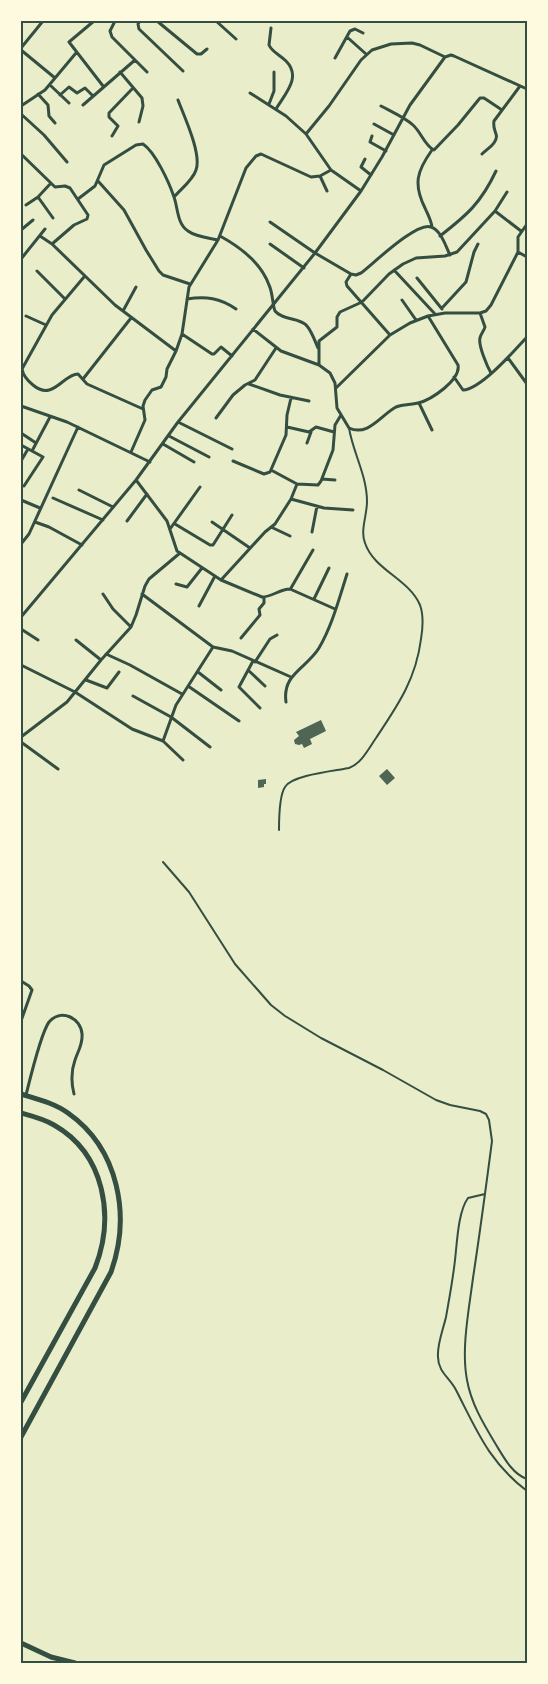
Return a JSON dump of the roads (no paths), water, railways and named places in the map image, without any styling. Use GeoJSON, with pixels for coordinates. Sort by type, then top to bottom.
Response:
{"type":"FeatureCollection","features":[{"type":"Feature","properties":{"kind":"main road"},"geometry":{"type":"LineString","coordinates":[[21,1437],[108,1278],[118,1249],[120,1226],[118,1192],[114,1173],[106,1155],[95,1138],[68,1113],[44,1101],[23,1095]]}},
{"type":"Feature","properties":{"kind":"main road"},"geometry":{"type":"LineString","coordinates":[[21,1113],[54,1125],[77,1143],[97,1177],[104,1196],[106,1216],[103,1241],[95,1268],[21,1402]]}},
{"type":"Feature","properties":{"kind":"main road"},"geometry":{"type":"LineString","coordinates":[[21,1642],[40,1653],[75,1663]]}},
{"type":"Feature","properties":{"kind":"street"},"geometry":{"type":"LineString","coordinates":[[43,21],[21,49],[55,78]]}},
{"type":"Feature","properties":{"kind":"street"},"geometry":{"type":"LineString","coordinates":[[94,21],[69,40],[69,44],[103,86]]}},
{"type":"Feature","properties":{"kind":"street"},"geometry":{"type":"LineString","coordinates":[[115,21],[110,31],[112,37],[147,72]]}},
{"type":"Feature","properties":{"kind":"street"},"geometry":{"type":"LineString","coordinates":[[140,21],[138,24],[139,29],[183,71]]}},
{"type":"Feature","properties":{"kind":"street"},"geometry":{"type":"LineString","coordinates":[[157,21],[197,54],[201,54],[207,49]]}},
{"type":"Feature","properties":{"kind":"street"},"geometry":{"type":"LineString","coordinates":[[216,21],[236,39]]}},
{"type":"Feature","properties":{"kind":"street"},"geometry":{"type":"LineString","coordinates":[[271,28],[269,45],[290,66],[293,77],[292,83],[276,109]]}},
{"type":"Feature","properties":{"kind":"street"},"geometry":{"type":"LineString","coordinates":[[335,58],[352,29],[363,33]]}},
{"type":"Feature","properties":{"kind":"street"},"geometry":{"type":"LineString","coordinates":[[347,37],[366,54]]}},
{"type":"Feature","properties":{"kind":"street"},"geometry":{"type":"LineString","coordinates":[[306,134],[324,113],[366,54],[380,46],[420,44],[445,57]]}},
{"type":"Feature","properties":{"kind":"street"},"geometry":{"type":"LineString","coordinates":[[21,106],[43,92],[76,52]]}},
{"type":"Feature","properties":{"kind":"street"},"geometry":{"type":"LineString","coordinates":[[21,617],[136,480],[178,422],[316,253],[371,176],[402,118],[445,57],[447,55],[454,56],[527,89]]}},
{"type":"Feature","properties":{"kind":"street"},"geometry":{"type":"LineString","coordinates":[[83,105],[135,60]]}},
{"type":"Feature","properties":{"kind":"street"},"geometry":{"type":"LineString","coordinates":[[120,72],[142,98],[139,122]]}},
{"type":"Feature","properties":{"kind":"street"},"geometry":{"type":"LineString","coordinates":[[269,104],[274,90],[274,72]]}},
{"type":"Feature","properties":{"kind":"street"},"geometry":{"type":"LineString","coordinates":[[50,85],[69,103]]}},
{"type":"Feature","properties":{"kind":"street"},"geometry":{"type":"LineString","coordinates":[[482,154],[497,137],[493,126],[494,121],[520,86]]}},
{"type":"Feature","properties":{"kind":"street"},"geometry":{"type":"LineString","coordinates":[[60,95],[69,87],[77,94],[85,88],[92,96]]}},
{"type":"Feature","properties":{"kind":"street"},"geometry":{"type":"LineString","coordinates":[[112,136],[118,126],[109,117],[109,114],[133,88]]}},
{"type":"Feature","properties":{"kind":"street"},"geometry":{"type":"LineString","coordinates":[[250,93],[276,109],[306,134],[331,170],[361,191]]}},
{"type":"Feature","properties":{"kind":"street"},"geometry":{"type":"LineString","coordinates":[[38,94],[48,105],[49,116],[55,123]]}},
{"type":"Feature","properties":{"kind":"street"},"geometry":{"type":"LineString","coordinates":[[450,255],[440,236],[432,227],[417,186],[422,164],[432,150],[437,148],[480,98],[484,98],[502,110]]}},
{"type":"Feature","properties":{"kind":"street"},"geometry":{"type":"LineString","coordinates":[[174,197],[195,173],[198,164],[194,145],[178,100]]}},
{"type":"Feature","properties":{"kind":"street"},"geometry":{"type":"LineString","coordinates":[[381,106],[418,130],[432,150]]}},
{"type":"Feature","properties":{"kind":"street"},"geometry":{"type":"LineString","coordinates":[[21,114],[44,135],[68,162]]}},
{"type":"Feature","properties":{"kind":"street"},"geometry":{"type":"LineString","coordinates":[[374,124],[394,135]]}},
{"type":"Feature","properties":{"kind":"street"},"geometry":{"type":"LineString","coordinates":[[372,136],[370,142],[386,151]]}},
{"type":"Feature","properties":{"kind":"street"},"geometry":{"type":"LineString","coordinates":[[78,199],[95,186],[104,165],[136,145],[143,144],[152,154],[163,172],[174,197],[178,215],[183,226],[195,235],[219,238],[244,252],[261,269],[270,286],[273,306],[278,315],[307,326],[318,348]]}},
{"type":"Feature","properties":{"kind":"street"},"geometry":{"type":"LineString","coordinates":[[21,154],[57,188],[68,187],[88,215],[87,219],[74,225],[52,244]]}},
{"type":"Feature","properties":{"kind":"street"},"geometry":{"type":"LineString","coordinates":[[131,452],[145,420],[145,400],[153,389],[160,386],[166,377],[167,369],[182,334],[190,284],[219,238],[246,168],[258,154],[264,154],[311,177],[320,176],[331,170]]}},
{"type":"Feature","properties":{"kind":"street"},"geometry":{"type":"LineString","coordinates":[[365,159],[361,167],[371,176]]}},
{"type":"Feature","properties":{"kind":"street"},"geometry":{"type":"LineString","coordinates":[[440,236],[474,207],[487,189],[496,171]]}},
{"type":"Feature","properties":{"kind":"street"},"geometry":{"type":"LineString","coordinates":[[320,176],[327,191]]}},
{"type":"Feature","properties":{"kind":"street"},"geometry":{"type":"LineString","coordinates":[[98,180],[124,210],[159,271],[163,275],[190,284]]}},
{"type":"Feature","properties":{"kind":"street"},"geometry":{"type":"LineString","coordinates":[[26,205],[38,197],[52,183]]}},
{"type":"Feature","properties":{"kind":"street"},"geometry":{"type":"LineString","coordinates":[[319,366],[319,341],[338,327],[337,317],[340,312],[362,302],[394,270],[416,258],[450,255],[462,248],[495,211],[507,192]]}},
{"type":"Feature","properties":{"kind":"street"},"geometry":{"type":"LineString","coordinates":[[38,197],[52,218]]}},
{"type":"Feature","properties":{"kind":"street"},"geometry":{"type":"LineString","coordinates":[[495,211],[521,231]]}},
{"type":"Feature","properties":{"kind":"street"},"geometry":{"type":"LineString","coordinates":[[21,230],[33,220]]}},
{"type":"Feature","properties":{"kind":"street"},"geometry":{"type":"LineString","coordinates":[[270,222],[316,253],[351,274],[356,275],[401,240],[421,228],[432,227]]}},
{"type":"Feature","properties":{"kind":"street"},"geometry":{"type":"LineString","coordinates":[[336,388],[390,335],[416,320],[435,314],[480,313],[486,311],[491,305],[518,252],[518,237],[527,224]]}},
{"type":"Feature","properties":{"kind":"street"},"geometry":{"type":"LineString","coordinates":[[21,259],[44,229]]}},
{"type":"Feature","properties":{"kind":"street"},"geometry":{"type":"LineString","coordinates":[[40,236],[52,244],[84,277],[131,318],[176,351]]}},
{"type":"Feature","properties":{"kind":"street"},"geometry":{"type":"LineString","coordinates":[[270,244],[304,268]]}},
{"type":"Feature","properties":{"kind":"street"},"geometry":{"type":"LineString","coordinates":[[442,308],[466,282],[478,244]]}},
{"type":"Feature","properties":{"kind":"street"},"geometry":{"type":"LineString","coordinates":[[518,252],[527,257]]}},
{"type":"Feature","properties":{"kind":"street"},"geometry":{"type":"LineString","coordinates":[[394,270],[435,314]]}},
{"type":"Feature","properties":{"kind":"street"},"geometry":{"type":"LineString","coordinates":[[37,271],[64,299]]}},
{"type":"Feature","properties":{"kind":"street"},"geometry":{"type":"LineString","coordinates":[[351,274],[346,284],[390,335]]}},
{"type":"Feature","properties":{"kind":"street"},"geometry":{"type":"LineString","coordinates":[[84,277],[64,299],[46,325],[22,369],[24,374],[31,384],[42,390],[52,389],[76,374],[88,384],[144,409]]}},
{"type":"Feature","properties":{"kind":"street"},"geometry":{"type":"LineString","coordinates":[[417,278],[445,313]]}},
{"type":"Feature","properties":{"kind":"street"},"geometry":{"type":"LineString","coordinates":[[123,311],[136,287]]}},
{"type":"Feature","properties":{"kind":"street"},"geometry":{"type":"LineString","coordinates":[[187,299],[212,298],[221,300],[236,309]]}},
{"type":"Feature","properties":{"kind":"street"},"geometry":{"type":"LineString","coordinates":[[402,300],[416,320]]}},
{"type":"Feature","properties":{"kind":"street"},"geometry":{"type":"LineString","coordinates":[[480,313],[486,327],[480,342],[485,362],[491,373]]}},
{"type":"Feature","properties":{"kind":"street"},"geometry":{"type":"LineString","coordinates":[[26,316],[46,325]]}},
{"type":"Feature","properties":{"kind":"street"},"geometry":{"type":"LineString","coordinates":[[253,329],[276,348],[295,358],[319,366],[330,373],[336,388],[336,403],[349,428],[353,430],[374,425],[397,406],[418,403],[435,396],[454,377],[458,365],[428,316]]}},
{"type":"Feature","properties":{"kind":"street"},"geometry":{"type":"LineString","coordinates":[[83,379],[131,318]]}},
{"type":"Feature","properties":{"kind":"street"},"geometry":{"type":"LineString","coordinates":[[182,334],[212,354],[221,347],[232,356]]}},
{"type":"Feature","properties":{"kind":"street"},"geometry":{"type":"LineString","coordinates":[[454,377],[464,390],[477,385],[508,358],[527,337]]}},
{"type":"Feature","properties":{"kind":"street"},"geometry":{"type":"LineString","coordinates":[[216,418],[233,395],[255,380],[276,348]]}},
{"type":"Feature","properties":{"kind":"street"},"geometry":{"type":"LineString","coordinates":[[508,358],[527,384]]}},
{"type":"Feature","properties":{"kind":"street"},"geometry":{"type":"LineString","coordinates":[[248,383],[269,392],[309,401]]}},
{"type":"Feature","properties":{"kind":"street"},"geometry":{"type":"LineString","coordinates":[[233,461],[264,474],[270,472],[286,435],[287,415],[291,398]]}},
{"type":"Feature","properties":{"kind":"street"},"geometry":{"type":"LineString","coordinates":[[418,403],[432,430]]}},
{"type":"Feature","properties":{"kind":"street"},"geometry":{"type":"LineString","coordinates":[[21,406],[78,427],[150,462]]}},
{"type":"Feature","properties":{"kind":"street"},"geometry":{"type":"LineString","coordinates":[[271,470],[297,484],[318,485],[333,450],[334,432],[337,420],[341,415]]}},
{"type":"Feature","properties":{"kind":"street"},"geometry":{"type":"LineString","coordinates":[[21,461],[36,443],[50,417]]}},
{"type":"Feature","properties":{"kind":"street"},"geometry":{"type":"LineString","coordinates":[[178,422],[232,449]]}},
{"type":"Feature","properties":{"kind":"street"},"geometry":{"type":"LineString","coordinates":[[21,544],[29,534],[78,427]]}},
{"type":"Feature","properties":{"kind":"street"},"geometry":{"type":"LineString","coordinates":[[286,427],[311,431]]}},
{"type":"Feature","properties":{"kind":"street"},"geometry":{"type":"LineString","coordinates":[[307,443],[311,431],[316,427],[334,432]]}},
{"type":"Feature","properties":{"kind":"street"},"geometry":{"type":"LineString","coordinates":[[21,434],[36,443]]}},
{"type":"Feature","properties":{"kind":"street"},"geometry":{"type":"LineString","coordinates":[[169,436],[209,457]]}},
{"type":"Feature","properties":{"kind":"street"},"geometry":{"type":"LineString","coordinates":[[163,444],[194,462]]}},
{"type":"Feature","properties":{"kind":"street"},"geometry":{"type":"LineString","coordinates":[[21,445],[43,457],[38,468],[24,486]]}},
{"type":"Feature","properties":{"kind":"street"},"geometry":{"type":"LineString","coordinates":[[322,478],[335,480]]}},
{"type":"Feature","properties":{"kind":"street"},"geometry":{"type":"LineString","coordinates":[[136,480],[167,521],[174,546],[180,553],[202,568],[221,580],[264,597],[290,588],[335,609]]}},
{"type":"Feature","properties":{"kind":"street"},"geometry":{"type":"LineString","coordinates":[[221,580],[278,519],[291,499],[297,484]]}},
{"type":"Feature","properties":{"kind":"street"},"geometry":{"type":"LineString","coordinates":[[170,529],[200,487]]}},
{"type":"Feature","properties":{"kind":"street"},"geometry":{"type":"LineString","coordinates":[[79,490],[113,507]]}},
{"type":"Feature","properties":{"kind":"street"},"geometry":{"type":"LineString","coordinates":[[127,521],[146,494]]}},
{"type":"Feature","properties":{"kind":"street"},"geometry":{"type":"LineString","coordinates":[[53,498],[103,520]]}},
{"type":"Feature","properties":{"kind":"street"},"geometry":{"type":"LineString","coordinates":[[291,499],[318,506],[353,510]]}},
{"type":"Feature","properties":{"kind":"street"},"geometry":{"type":"LineString","coordinates":[[21,500],[40,508]]}},
{"type":"Feature","properties":{"kind":"street"},"geometry":{"type":"LineString","coordinates":[[312,532],[318,506]]}},
{"type":"Feature","properties":{"kind":"street"},"geometry":{"type":"LineString","coordinates":[[175,524],[210,545],[215,544],[232,514]]}},
{"type":"Feature","properties":{"kind":"street"},"geometry":{"type":"LineString","coordinates":[[34,522],[49,527],[82,545]]}},
{"type":"Feature","properties":{"kind":"street"},"geometry":{"type":"LineString","coordinates":[[212,522],[250,548]]}},
{"type":"Feature","properties":{"kind":"street"},"geometry":{"type":"LineString","coordinates":[[271,527],[290,536]]}},
{"type":"Feature","properties":{"kind":"street"},"geometry":{"type":"LineString","coordinates":[[290,588],[313,550]]}},
{"type":"Feature","properties":{"kind":"street"},"geometry":{"type":"LineString","coordinates":[[21,737],[59,709],[86,680],[106,654],[131,627],[149,579],[180,553]]}},
{"type":"Feature","properties":{"kind":"street"},"geometry":{"type":"LineString","coordinates":[[176,584],[187,587],[202,568]]}},
{"type":"Feature","properties":{"kind":"street"},"geometry":{"type":"LineString","coordinates":[[314,599],[329,568]]}},
{"type":"Feature","properties":{"kind":"street"},"geometry":{"type":"LineString","coordinates":[[286,702],[286,689],[291,677],[313,657],[319,647],[347,574]]}},
{"type":"Feature","properties":{"kind":"street"},"geometry":{"type":"LineString","coordinates":[[198,606],[215,576]]}},
{"type":"Feature","properties":{"kind":"street"},"geometry":{"type":"LineString","coordinates":[[104,594],[113,609],[131,627]]}},
{"type":"Feature","properties":{"kind":"street"},"geometry":{"type":"LineString","coordinates":[[142,594],[213,647],[227,649],[291,677]]}},
{"type":"Feature","properties":{"kind":"street"},"geometry":{"type":"LineString","coordinates":[[241,638],[260,615],[259,609],[264,603],[264,597]]}},
{"type":"Feature","properties":{"kind":"street"},"geometry":{"type":"LineString","coordinates":[[21,629],[38,640]]}},
{"type":"Feature","properties":{"kind":"street"},"geometry":{"type":"LineString","coordinates":[[260,708],[239,686],[254,661],[270,640],[277,635]]}},
{"type":"Feature","properties":{"kind":"street"},"geometry":{"type":"LineString","coordinates":[[76,640],[101,660]]}},
{"type":"Feature","properties":{"kind":"street"},"geometry":{"type":"LineString","coordinates":[[163,741],[171,717],[182,694],[213,647]]}},
{"type":"Feature","properties":{"kind":"street"},"geometry":{"type":"LineString","coordinates":[[106,654],[182,694]]}},
{"type":"Feature","properties":{"kind":"street"},"geometry":{"type":"LineString","coordinates":[[21,665],[75,692],[132,729],[163,741],[183,760]]}},
{"type":"Feature","properties":{"kind":"street"},"geometry":{"type":"LineString","coordinates":[[248,670],[265,686]]}},
{"type":"Feature","properties":{"kind":"street"},"geometry":{"type":"LineString","coordinates":[[86,680],[107,688],[119,672]]}},
{"type":"Feature","properties":{"kind":"street"},"geometry":{"type":"LineString","coordinates":[[198,672],[221,690]]}},
{"type":"Feature","properties":{"kind":"street"},"geometry":{"type":"LineString","coordinates":[[188,686],[239,721]]}},
{"type":"Feature","properties":{"kind":"street"},"geometry":{"type":"LineString","coordinates":[[133,696],[171,717],[210,747]]}},
{"type":"Feature","properties":{"kind":"street"},"geometry":{"type":"LineString","coordinates":[[21,742],[58,769]]}},
{"type":"Feature","properties":{"kind":"street"},"geometry":{"type":"LineString","coordinates":[[21,981],[29,986],[32,992],[21,1021]]}},
{"type":"Feature","properties":{"kind":"street"},"geometry":{"type":"LineString","coordinates":[[23,1095],[46,1028],[51,1020],[65,1015],[74,1018],[82,1030],[82,1043],[72,1070],[74,1094]]}},
{"type":"Feature","properties":{"kind":"lane"},"geometry":{"type":"LineString","coordinates":[[279,830],[282,793],[285,787],[293,780],[348,768],[358,763],[402,696],[413,675],[419,655],[423,622],[418,600],[372,555],[363,538],[366,490],[364,476],[350,438],[349,428]]}},
{"type":"Feature","properties":{"kind":"lane"},"geometry":{"type":"LineString","coordinates":[[164,862],[189,892],[235,964],[271,1005],[285,1016],[322,1038],[436,1100],[450,1105],[474,1108],[486,1114],[490,1120],[492,1132],[469,1311],[466,1346],[467,1381],[473,1403],[498,1449],[516,1473],[527,1479]]}},
{"type":"Feature","properties":{"kind":"lane"},"geometry":{"type":"LineString","coordinates":[[485,1194],[468,1198],[464,1206],[449,1301],[439,1344],[438,1364],[442,1372],[455,1387],[481,1440],[512,1480],[527,1491]]}}]}
